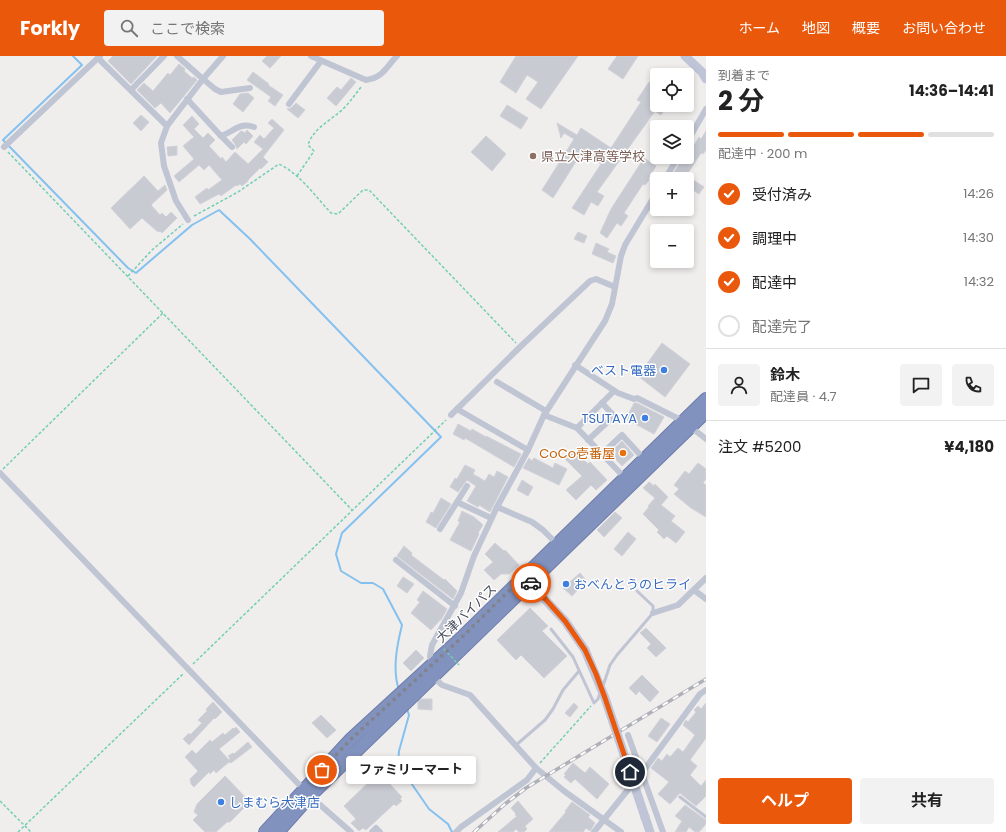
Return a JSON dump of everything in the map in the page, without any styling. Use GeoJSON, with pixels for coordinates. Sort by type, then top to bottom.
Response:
{"type":"FeatureCollection","features":[{"type":"Feature","properties":{"kind":"highway","name":"大津バイパス"},"geometry":{"type":"LineString","coordinates":[[278,832],[350,740],[432,671],[686,424],[706,399]]}},
{"type":"Feature","properties":{"kind":"highway","name":"大津バイパス"},"geometry":{"type":"LineString","coordinates":[[527,580],[557,544],[644,459],[686,424],[706,412]]}},
{"type":"Feature","properties":{"kind":"highway","name":"大津バイパス"},"geometry":{"type":"LineString","coordinates":[[265,832],[307,793]]}},
{"type":"Feature","properties":{"kind":"main road"},"geometry":{"type":"LineString","coordinates":[[685,56],[702,72],[706,79]]}},
{"type":"Feature","properties":{"kind":"main road"},"geometry":{"type":"LineString","coordinates":[[527,580],[565,621],[585,650],[605,698],[650,832]]}},
{"type":"Feature","properties":{"kind":"street"},"geometry":{"type":"LineString","coordinates":[[131,90],[164,56]]}},
{"type":"Feature","properties":{"kind":"street"},"geometry":{"type":"LineString","coordinates":[[177,56],[215,89],[221,92],[250,88]]}},
{"type":"Feature","properties":{"kind":"street"},"geometry":{"type":"LineString","coordinates":[[188,220],[176,201],[164,166],[161,143],[168,126],[187,99],[223,56]]}},
{"type":"Feature","properties":{"kind":"street"},"geometry":{"type":"LineString","coordinates":[[311,56],[366,80],[382,75],[397,56]]}},
{"type":"Feature","properties":{"kind":"street"},"geometry":{"type":"LineString","coordinates":[[4,147],[99,57],[168,126]]}},
{"type":"Feature","properties":{"kind":"street"},"geometry":{"type":"LineString","coordinates":[[289,104],[320,61]]}},
{"type":"Feature","properties":{"kind":"street"},"geometry":{"type":"LineString","coordinates":[[187,99],[232,147]]}},
{"type":"Feature","properties":{"kind":"street"},"geometry":{"type":"LineString","coordinates":[[694,130],[706,109]]}},
{"type":"Feature","properties":{"kind":"street"},"geometry":{"type":"LineString","coordinates":[[221,136],[231,132],[241,125],[254,127]]}},
{"type":"Feature","properties":{"kind":"street"},"geometry":{"type":"LineString","coordinates":[[621,832],[564,791],[536,768],[470,696],[442,685],[432,671],[430,656],[432,645],[455,606],[474,556],[497,507],[528,450],[545,413],[605,321],[612,304],[621,256],[625,246],[650,204]]}},
{"type":"Feature","properties":{"kind":"street"},"geometry":{"type":"LineString","coordinates":[[451,415],[590,281],[596,279],[615,287]]}},
{"type":"Feature","properties":{"kind":"street"},"geometry":{"type":"LineString","coordinates":[[575,365],[614,391],[634,399],[637,398],[686,424],[706,439]]}},
{"type":"Feature","properties":{"kind":"street"},"geometry":{"type":"LineString","coordinates":[[497,382],[545,413],[577,428],[625,478]]}},
{"type":"Feature","properties":{"kind":"street"},"geometry":{"type":"LineString","coordinates":[[577,428],[614,391]]}},
{"type":"Feature","properties":{"kind":"street"},"geometry":{"type":"LineString","coordinates":[[588,440],[614,416],[602,403]]}},
{"type":"Feature","properties":{"kind":"street"},"geometry":{"type":"LineString","coordinates":[[457,409],[528,450]]}},
{"type":"Feature","properties":{"kind":"street"},"geometry":{"type":"LineString","coordinates":[[602,454],[622,435],[644,459]]}},
{"type":"Feature","properties":{"kind":"street"},"geometry":{"type":"LineString","coordinates":[[0,472],[307,793],[351,832]]}},
{"type":"Feature","properties":{"kind":"street"},"geometry":{"type":"LineString","coordinates":[[440,529],[467,486]]}},
{"type":"Feature","properties":{"kind":"street"},"geometry":{"type":"LineString","coordinates":[[457,502],[492,518]]}},
{"type":"Feature","properties":{"kind":"street"},"geometry":{"type":"LineString","coordinates":[[497,507],[532,522],[543,530],[557,544]]}},
{"type":"Feature","properties":{"kind":"street"},"geometry":{"type":"LineString","coordinates":[[396,560],[455,606]]}},
{"type":"Feature","properties":{"kind":"street"},"geometry":{"type":"LineString","coordinates":[[653,613],[678,605],[706,578]]}},
{"type":"Feature","properties":{"kind":"street"},"geometry":{"type":"LineString","coordinates":[[694,590],[706,599]]}},
{"type":"Feature","properties":{"kind":"street"},"geometry":{"type":"LineString","coordinates":[[594,832],[641,773],[700,694],[706,690]]}},
{"type":"Feature","properties":{"kind":"street"},"geometry":{"type":"LineString","coordinates":[[628,735],[663,832]]}},
{"type":"Feature","properties":{"kind":"street"},"geometry":{"type":"LineString","coordinates":[[456,832],[527,780],[536,768]]}},
{"type":"Feature","properties":{"kind":"street"},"geometry":{"type":"LineString","coordinates":[[372,832],[376,828],[380,832]]}},
{"type":"Feature","properties":{"kind":"lane"},"geometry":{"type":"LineString","coordinates":[[551,629],[573,657],[594,703],[598,699],[610,665],[653,613],[653,606],[637,591]]}},
{"type":"Feature","properties":{"kind":"lane"},"geometry":{"type":"LineString","coordinates":[[515,746],[545,720],[553,709],[563,690],[579,671]]}},
{"type":"Feature","properties":{"kind":"lane"},"geometry":{"type":"LineString","coordinates":[[680,797],[706,817]]}},
{"type":"Feature","properties":{"kind":"path"},"geometry":{"type":"LineString","coordinates":[[297,176],[314,151],[308,145],[314,132],[345,107],[366,80]]}},
{"type":"Feature","properties":{"kind":"path"},"geometry":{"type":"LineString","coordinates":[[4,147],[352,510]]}},
{"type":"Feature","properties":{"kind":"path"},"geometry":{"type":"LineString","coordinates":[[128,276],[152,250],[188,220],[238,192],[279,164],[286,167],[297,176],[331,213],[338,214],[363,190],[369,190],[520,347]]}},
{"type":"Feature","properties":{"kind":"path"},"geometry":{"type":"LineString","coordinates":[[0,472],[163,313]]}},
{"type":"Feature","properties":{"kind":"path"},"geometry":{"type":"LineString","coordinates":[[18,832],[451,415]]}},
{"type":"Feature","properties":{"kind":"path"},"geometry":{"type":"LineString","coordinates":[[444,649],[459,665]]}},
{"type":"Feature","properties":{"kind":"path"},"geometry":{"type":"LineString","coordinates":[[536,768],[594,703]]}},
{"type":"Feature","properties":{"kind":"path"},"geometry":{"type":"LineString","coordinates":[[0,801],[32,832]]}},
{"type":"Feature","properties":{"kind":"building"},"geometry":{"type":"Polygon","coordinates":[[[113,56],[157,56],[131,84],[108,61],[113,56]]]}},
{"type":"Feature","properties":{"kind":"building"},"geometry":{"type":"Polygon","coordinates":[[[267,56],[281,56],[270,68],[262,61],[267,56]]]}},
{"type":"Feature","properties":{"kind":"building"},"geometry":{"type":"Polygon","coordinates":[[[516,56],[578,56],[541,109],[526,99],[538,82],[527,75],[516,93],[500,82],[516,56]]]}},
{"type":"Feature","properties":{"kind":"building"},"geometry":{"type":"Polygon","coordinates":[[[617,56],[638,56],[623,79],[608,69],[617,56]]]}},
{"type":"Feature","properties":{"kind":"building"},"geometry":{"type":"Polygon","coordinates":[[[179,64],[185,69],[184,71],[192,78],[194,77],[197,80],[170,113],[161,103],[155,108],[137,90],[144,83],[153,91],[168,73],[170,75],[179,64]]]}},
{"type":"Feature","properties":{"kind":"building"},"geometry":{"type":"Polygon","coordinates":[[[253,72],[283,95],[275,106],[268,101],[271,97],[247,80],[253,72]]]}},
{"type":"Feature","properties":{"kind":"building"},"geometry":{"type":"Polygon","coordinates":[[[351,78],[356,82],[336,106],[327,98],[337,87],[341,90],[351,78]]]}},
{"type":"Feature","properties":{"kind":"building"},"geometry":{"type":"Polygon","coordinates":[[[650,83],[650,112],[654,112],[597,192],[604,196],[598,206],[591,202],[584,215],[572,208],[601,164],[582,152],[553,198],[542,190],[574,139],[564,133],[561,138],[557,123],[577,135],[581,128],[611,148],[641,102],[637,100],[650,83]]]}},
{"type":"Feature","properties":{"kind":"building"},"geometry":{"type":"Polygon","coordinates":[[[248,93],[254,98],[243,112],[233,104],[240,94],[248,93]]]}},
{"type":"Feature","properties":{"kind":"building"},"geometry":{"type":"Polygon","coordinates":[[[296,103],[305,110],[298,118],[287,109],[291,108],[296,103]]]}},
{"type":"Feature","properties":{"kind":"building"},"geometry":{"type":"Polygon","coordinates":[[[507,105],[528,118],[521,129],[500,116],[507,105]]]}},
{"type":"Feature","properties":{"kind":"building"},"geometry":{"type":"Polygon","coordinates":[[[141,115],[149,122],[141,131],[133,123],[141,115]]]}},
{"type":"Feature","properties":{"kind":"building"},"geometry":{"type":"Polygon","coordinates":[[[192,116],[199,124],[194,129],[203,138],[208,133],[215,140],[209,146],[221,159],[222,157],[226,162],[235,152],[248,164],[263,149],[254,142],[260,135],[264,139],[274,128],[268,123],[272,119],[284,130],[263,157],[268,162],[248,181],[242,186],[240,184],[237,186],[236,185],[221,196],[219,194],[200,204],[195,197],[207,188],[208,190],[222,180],[209,165],[204,170],[199,165],[179,182],[174,176],[194,159],[183,146],[194,137],[183,125],[192,116]]]}},
{"type":"Feature","properties":{"kind":"building"},"geometry":{"type":"Polygon","coordinates":[[[247,130],[253,136],[246,144],[244,142],[237,149],[232,140],[241,131],[245,133],[247,130]]]}},
{"type":"Feature","properties":{"kind":"building"},"geometry":{"type":"Polygon","coordinates":[[[706,131],[706,150],[703,154],[701,153],[694,164],[694,145],[699,137],[701,139],[706,131]]]}},
{"type":"Feature","properties":{"kind":"building"},"geometry":{"type":"Polygon","coordinates":[[[486,136],[506,154],[492,171],[471,152],[486,136]]]}},
{"type":"Feature","properties":{"kind":"building"},"geometry":{"type":"Polygon","coordinates":[[[177,146],[177,155],[168,156],[167,147],[177,146]]]}},
{"type":"Feature","properties":{"kind":"building"},"geometry":{"type":"Polygon","coordinates":[[[644,158],[650,162],[650,164],[656,166],[652,172],[650,172],[649,180],[645,185],[643,184],[624,213],[628,216],[621,226],[617,223],[607,238],[600,233],[611,209],[644,158]]]}},
{"type":"Feature","properties":{"kind":"building"},"geometry":{"type":"Polygon","coordinates":[[[679,164],[694,164],[689,172],[674,172],[679,164]]]}},
{"type":"Feature","properties":{"kind":"building"},"geometry":{"type":"Polygon","coordinates":[[[144,176],[158,191],[165,185],[167,190],[151,205],[160,215],[162,213],[166,217],[171,212],[177,218],[162,233],[160,231],[158,232],[142,218],[130,229],[111,208],[144,176]]]}},
{"type":"Feature","properties":{"kind":"building"},"geometry":{"type":"Polygon","coordinates":[[[694,181],[704,187],[699,194],[694,191],[694,181]]]}},
{"type":"Feature","properties":{"kind":"building"},"geometry":{"type":"Polygon","coordinates":[[[578,232],[587,236],[584,243],[574,239],[578,232]]]}},
{"type":"Feature","properties":{"kind":"building"},"geometry":{"type":"Polygon","coordinates":[[[596,243],[609,249],[607,252],[616,256],[613,263],[592,254],[596,243]]]}},
{"type":"Feature","properties":{"kind":"building","name":"ベスト電器"},"geometry":{"type":"Polygon","coordinates":[[[662,343],[690,364],[665,397],[638,376],[662,343]]]}},
{"type":"Feature","properties":{"kind":"building","name":"TSUTAYA"},"geometry":{"type":"Polygon","coordinates":[[[634,403],[637,403],[664,417],[654,434],[626,419],[634,403]]]}},
{"type":"Feature","properties":{"kind":"building"},"geometry":{"type":"Polygon","coordinates":[[[458,424],[471,431],[472,429],[521,454],[514,467],[465,438],[464,440],[453,434],[458,424]]]}},
{"type":"Feature","properties":{"kind":"building","name":"CoCo壱番屋"},"geometry":{"type":"Polygon","coordinates":[[[622,441],[634,455],[622,466],[610,453],[622,441]]]}},
{"type":"Feature","properties":{"kind":"building"},"geometry":{"type":"Polygon","coordinates":[[[572,450],[575,454],[577,452],[588,464],[590,462],[607,480],[596,490],[591,485],[576,500],[566,490],[582,476],[564,458],[572,450]]]}},
{"type":"Feature","properties":{"kind":"building"},"geometry":{"type":"Polygon","coordinates":[[[529,458],[532,461],[534,458],[553,468],[555,463],[567,469],[559,485],[523,468],[529,458]]]}},
{"type":"Feature","properties":{"kind":"building"},"geometry":{"type":"Polygon","coordinates":[[[698,463],[706,469],[706,479],[703,483],[706,485],[706,517],[691,508],[674,494],[679,489],[674,485],[685,471],[689,474],[698,463]]]}},
{"type":"Feature","properties":{"kind":"building"},"geometry":{"type":"Polygon","coordinates":[[[465,465],[475,470],[473,474],[485,481],[489,474],[494,477],[497,471],[508,477],[490,512],[479,505],[478,507],[467,501],[476,486],[467,480],[458,492],[450,487],[455,478],[457,479],[465,465]]]}},
{"type":"Feature","properties":{"kind":"building"},"geometry":{"type":"Polygon","coordinates":[[[522,480],[533,487],[528,496],[517,490],[522,480]]]}},
{"type":"Feature","properties":{"kind":"building"},"geometry":{"type":"Polygon","coordinates":[[[649,482],[654,486],[655,484],[668,497],[661,505],[675,516],[671,521],[685,532],[676,543],[667,536],[664,539],[657,532],[659,530],[643,514],[655,498],[643,488],[649,482]]]}},
{"type":"Feature","properties":{"kind":"building"},"geometry":{"type":"Polygon","coordinates":[[[441,498],[451,504],[436,528],[426,522],[441,498]]]}},
{"type":"Feature","properties":{"kind":"building"},"geometry":{"type":"Polygon","coordinates":[[[462,511],[474,517],[483,525],[471,551],[450,540],[460,522],[458,521],[462,511]]]}},
{"type":"Feature","properties":{"kind":"building"},"geometry":{"type":"Polygon","coordinates":[[[615,512],[622,518],[604,537],[597,530],[615,512]]]}},
{"type":"Feature","properties":{"kind":"building"},"geometry":{"type":"Polygon","coordinates":[[[628,532],[636,539],[622,556],[614,549],[628,532]]]}},
{"type":"Feature","properties":{"kind":"building"},"geometry":{"type":"Polygon","coordinates":[[[495,543],[504,551],[505,550],[519,565],[509,574],[501,574],[494,580],[484,570],[493,562],[485,554],[495,543]]]}},
{"type":"Feature","properties":{"kind":"building"},"geometry":{"type":"Polygon","coordinates":[[[404,546],[412,553],[411,555],[444,580],[445,579],[457,591],[453,599],[397,556],[404,546]]]}},
{"type":"Feature","properties":{"kind":"building"},"geometry":{"type":"Polygon","coordinates":[[[580,573],[585,579],[581,584],[582,585],[572,596],[563,588],[580,573]]]}},
{"type":"Feature","properties":{"kind":"building"},"geometry":{"type":"Polygon","coordinates":[[[403,577],[414,584],[407,593],[397,586],[403,577]]]}},
{"type":"Feature","properties":{"kind":"building"},"geometry":{"type":"Polygon","coordinates":[[[423,591],[447,609],[441,620],[431,630],[411,613],[420,602],[417,600],[423,591]]]}},
{"type":"Feature","properties":{"kind":"building"},"geometry":{"type":"Polygon","coordinates":[[[530,608],[548,626],[542,631],[567,656],[544,678],[521,655],[516,660],[497,640],[530,608]]]}},
{"type":"Feature","properties":{"kind":"building"},"geometry":{"type":"Polygon","coordinates":[[[646,628],[666,648],[656,657],[647,648],[651,644],[640,633],[646,628]]]}},
{"type":"Feature","properties":{"kind":"building"},"geometry":{"type":"Polygon","coordinates":[[[416,650],[424,658],[411,671],[403,663],[416,650]]]}},
{"type":"Feature","properties":{"kind":"building"},"geometry":{"type":"Polygon","coordinates":[[[642,675],[659,692],[650,702],[639,691],[636,695],[629,688],[642,675]]]}},
{"type":"Feature","properties":{"kind":"building"},"geometry":{"type":"Polygon","coordinates":[[[421,699],[432,699],[432,710],[418,709],[418,701],[421,699]]]}},
{"type":"Feature","properties":{"kind":"building"},"geometry":{"type":"Polygon","coordinates":[[[213,702],[222,712],[215,719],[214,718],[189,745],[183,739],[189,733],[190,735],[202,723],[198,720],[213,702]]]}},
{"type":"Feature","properties":{"kind":"building"},"geometry":{"type":"Polygon","coordinates":[[[574,703],[578,707],[570,717],[565,713],[574,703]]]}},
{"type":"Feature","properties":{"kind":"building"},"geometry":{"type":"Polygon","coordinates":[[[706,703],[706,738],[690,760],[697,766],[690,775],[701,786],[706,780],[706,796],[696,806],[680,793],[670,804],[658,794],[669,782],[651,768],[658,758],[662,761],[667,754],[670,757],[678,748],[683,752],[695,735],[683,725],[686,720],[688,722],[696,712],[694,710],[698,706],[701,709],[706,703]]]}},
{"type":"Feature","properties":{"kind":"building"},"geometry":{"type":"Polygon","coordinates":[[[321,715],[336,730],[327,738],[312,723],[321,715]]]}},
{"type":"Feature","properties":{"kind":"building"},"geometry":{"type":"Polygon","coordinates":[[[661,718],[670,724],[657,742],[648,736],[661,718]]]}},
{"type":"Feature","properties":{"kind":"building"},"geometry":{"type":"Polygon","coordinates":[[[236,727],[240,732],[219,749],[229,760],[230,758],[228,756],[233,753],[234,754],[248,742],[252,747],[231,763],[229,762],[216,773],[214,770],[210,774],[209,772],[194,787],[191,784],[190,779],[198,771],[185,757],[192,750],[196,754],[210,740],[212,742],[223,733],[225,735],[236,727]]]}},
{"type":"Feature","properties":{"kind":"building"},"geometry":{"type":"Polygon","coordinates":[[[573,763],[585,773],[590,767],[609,784],[597,799],[575,779],[571,783],[564,777],[566,775],[564,774],[573,763]]]}},
{"type":"Feature","properties":{"kind":"building"},"geometry":{"type":"Polygon","coordinates":[[[225,776],[249,801],[248,804],[230,822],[227,822],[216,832],[205,832],[193,820],[198,815],[194,812],[197,804],[225,776]]]}},
{"type":"Feature","properties":{"kind":"building"},"geometry":{"type":"Polygon","coordinates":[[[372,779],[377,783],[381,779],[384,782],[386,780],[402,797],[400,799],[402,801],[396,806],[394,804],[366,830],[363,828],[359,831],[351,823],[356,819],[344,806],[372,779]]]}},
{"type":"Feature","properties":{"kind":"building"},"geometry":{"type":"Polygon","coordinates":[[[518,801],[533,819],[525,826],[527,829],[524,832],[519,832],[516,829],[513,832],[498,832],[517,816],[511,808],[518,801]]]}},
{"type":"Feature","properties":{"kind":"building"},"geometry":{"type":"Polygon","coordinates":[[[572,802],[590,815],[588,817],[595,823],[590,831],[586,828],[583,832],[549,832],[566,812],[565,811],[572,802]]]}},
{"type":"Feature","properties":{"kind":"building"},"geometry":{"type":"Polygon","coordinates":[[[685,805],[706,820],[706,824],[699,832],[695,832],[689,827],[686,832],[675,832],[682,821],[675,816],[685,805]]]}},
{"type":"Feature","properties":{"kind":"waterway"},"geometry":{"type":"LineString","coordinates":[[73,56],[82,65],[3,140],[128,268],[136,273],[192,225],[219,210],[250,239],[441,437],[342,533],[336,554],[341,571],[361,583],[373,583],[383,589],[402,625],[397,649],[396,666],[399,690]]}},
{"type":"Feature","properties":{"kind":"waterway"},"geometry":{"type":"LineString","coordinates":[[407,709],[409,715],[399,751],[398,764],[429,809],[448,824],[452,832]]}},
{"type":"Feature","properties":{"kind":"railway"},"geometry":{"type":"LineString","coordinates":[[474,832],[505,804],[526,788],[706,679]]}},
{"type":"Feature","properties":{"kind":"way so far"},"geometry":{"type":"LineString","coordinates":[[322,770],[350,740],[459,640],[524,576],[531,583]]}},
{"type":"Feature","properties":{"kind":"place","name":"県立大津高等学校"},"geometry":{"type":"Point","coordinates":[533,156]}},
{"type":"Feature","properties":{"kind":"place","name":"ベスト電器"},"geometry":{"type":"Point","coordinates":[664,370]}},
{"type":"Feature","properties":{"kind":"place","name":"TSUTAYA"},"geometry":{"type":"Point","coordinates":[645,418]}},
{"type":"Feature","properties":{"kind":"place","name":"CoCo壱番屋"},"geometry":{"type":"Point","coordinates":[623,453]}},
{"type":"Feature","properties":{"kind":"place","name":"おべんとうのヒライ"},"geometry":{"type":"Point","coordinates":[566,584]}},
{"type":"Feature","properties":{"kind":"place","name":"ファミリーマート"},"geometry":{"type":"Point","coordinates":[322,770]}},
{"type":"Feature","properties":{"kind":"place","name":"しまむら大津店"},"geometry":{"type":"Point","coordinates":[221,802]}},
{"type":"Feature","properties":{"kind":"route"},"geometry":{"type":"LineString","coordinates":[[531,583],[565,621],[585,650],[605,698],[630,772]]}}]}
